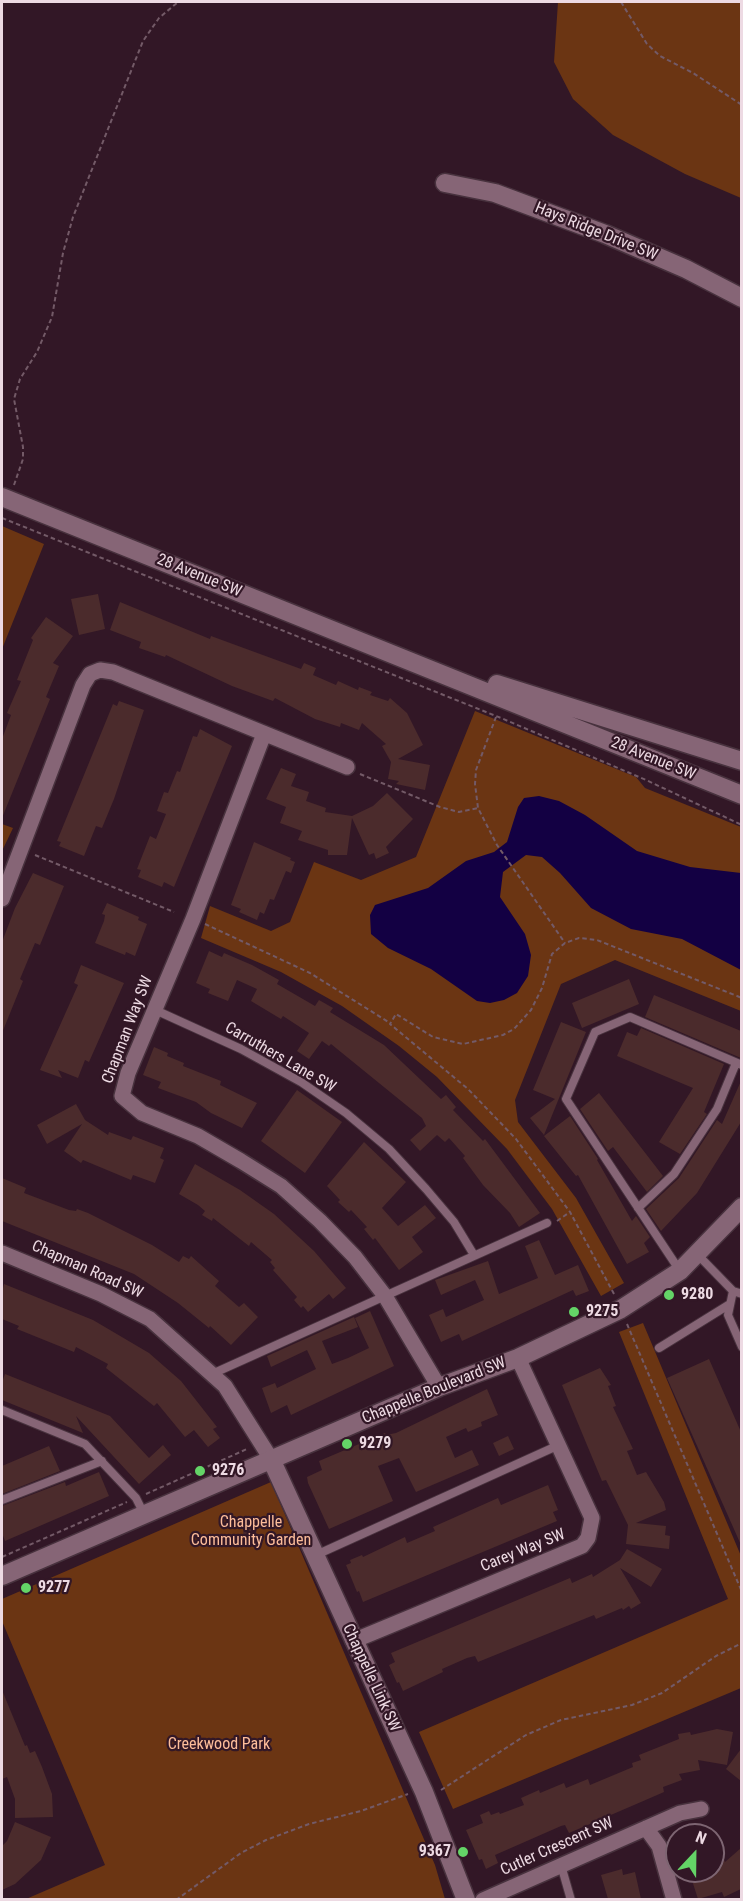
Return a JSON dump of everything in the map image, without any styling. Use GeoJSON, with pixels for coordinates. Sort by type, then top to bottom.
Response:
{"type":"FeatureCollection","features":[{"type":"Feature","properties":{"kind":"street","name":"Hays Ridge Drive SW"},"geometry":{"type":"LineString","coordinates":[[445,183],[495,193],[605,234],[686,269],[741,298]]}},
{"type":"Feature","properties":{"kind":"street","name":"28 Avenue SW"},"geometry":{"type":"LineString","coordinates":[[7,494],[741,795]]}},
{"type":"Feature","properties":{"kind":"street","name":"28 Avenue SW"},"geometry":{"type":"LineString","coordinates":[[397,655],[741,761]]}},
{"type":"Feature","properties":{"kind":"street"},"geometry":{"type":"LineString","coordinates":[[2,899],[83,685],[90,674],[100,670],[113,672],[347,767]]}},
{"type":"Feature","properties":{"kind":"street","name":"Chapman Way SW"},"geometry":{"type":"LineString","coordinates":[[264,734],[193,919],[128,1073],[122,1096],[142,1113],[198,1136],[281,1186],[321,1221],[355,1257],[385,1296],[439,1387]]}},
{"type":"Feature","properties":{"kind":"street"},"geometry":{"type":"LineString","coordinates":[[650,758],[741,783]]}},
{"type":"Feature","properties":{"kind":"street","name":"Chappelle Boulevard SW"},"geometry":{"type":"LineString","coordinates":[[2,1576],[439,1387],[518,1358],[621,1309],[680,1271],[741,1207]]}},
{"type":"Feature","properties":{"kind":"street","name":"Chapman Road SW"},"geometry":{"type":"LineString","coordinates":[[2,1253],[101,1294],[150,1318],[225,1386],[271,1459]]}},
{"type":"Feature","properties":{"kind":"street","name":"Carey Way SW"},"geometry":{"type":"LineString","coordinates":[[353,1641],[582,1546],[588,1538],[591,1518],[518,1358]]}},
{"type":"Feature","properties":{"kind":"street","name":"Chappelle Link SW"},"geometry":{"type":"LineString","coordinates":[[271,1459],[424,1792],[466,1899]]}},
{"type":"Feature","properties":{"kind":"street","name":"Cutler Crescent SW"},"geometry":{"type":"LineString","coordinates":[[483,1899],[680,1813],[701,1809]]}},
{"type":"Feature","properties":{"kind":"street"},"geometry":{"type":"LineString","coordinates":[[646,1828],[660,1846],[674,1899]]}},
{"type":"Feature","properties":{"kind":"lane","name":"Carruthers Lane SW"},"geometry":{"type":"LineString","coordinates":[[153,1010],[242,1049],[301,1082],[346,1113],[389,1149],[426,1189],[454,1222],[474,1256]]}},
{"type":"Feature","properties":{"kind":"lane"},"geometry":{"type":"LineString","coordinates":[[638,1208],[674,1173],[717,1109],[739,1064],[630,1017],[595,1032],[566,1099],[638,1208],[680,1271]]}},
{"type":"Feature","properties":{"kind":"lane"},"geometry":{"type":"LineString","coordinates":[[212,1374],[547,1223]]}},
{"type":"Feature","properties":{"kind":"lane"},"geometry":{"type":"LineString","coordinates":[[698,1254],[733,1291],[741,1294]]}},
{"type":"Feature","properties":{"kind":"lane"},"geometry":{"type":"LineString","coordinates":[[733,1291],[728,1315],[741,1347]]}},
{"type":"Feature","properties":{"kind":"lane"},"geometry":{"type":"LineString","coordinates":[[659,1348],[730,1304]]}},
{"type":"Feature","properties":{"kind":"lane"},"geometry":{"type":"LineString","coordinates":[[2,1410],[86,1444],[136,1498],[144,1514]]}},
{"type":"Feature","properties":{"kind":"lane"},"geometry":{"type":"LineString","coordinates":[[316,1555],[559,1445]]}},
{"type":"Feature","properties":{"kind":"lane"},"geometry":{"type":"LineString","coordinates":[[2,1500],[102,1461]]}},
{"type":"Feature","properties":{"kind":"lane"},"geometry":{"type":"LineString","coordinates":[[561,1865],[571,1899]]}},
{"type":"Feature","properties":{"kind":"path"},"geometry":{"type":"LineString","coordinates":[[7,494],[23,459],[23,447],[15,410],[16,388],[52,317],[63,254],[73,217],[143,41],[159,18],[178,2]]}},
{"type":"Feature","properties":{"kind":"path"},"geometry":{"type":"LineString","coordinates":[[621,2],[646,44],[660,56],[693,73],[741,105]]}},
{"type":"Feature","properties":{"kind":"path"},"geometry":{"type":"LineString","coordinates":[[2,518],[496,716],[654,784],[741,825]]}},
{"type":"Feature","properties":{"kind":"path"},"geometry":{"type":"LineString","coordinates":[[496,716],[477,770],[475,784],[478,808],[498,845],[565,943]]}},
{"type":"Feature","properties":{"kind":"path"},"geometry":{"type":"LineString","coordinates":[[347,767],[440,807],[459,812],[478,808]]}},
{"type":"Feature","properties":{"kind":"path"},"geometry":{"type":"LineString","coordinates":[[39,856],[174,912]]}},
{"type":"Feature","properties":{"kind":"path"},"geometry":{"type":"LineString","coordinates":[[206,924],[310,973],[390,1023],[442,1065],[489,1109],[530,1157],[570,1212],[614,1293]]}},
{"type":"Feature","properties":{"kind":"path"},"geometry":{"type":"LineString","coordinates":[[390,1023],[396,1014],[433,1037],[463,1044],[503,1035],[514,1029],[531,1010],[542,988],[552,954],[565,943],[579,938],[597,940],[741,998]]}},
{"type":"Feature","properties":{"kind":"path"},"geometry":{"type":"LineString","coordinates":[[547,1223],[557,1221],[570,1212]]}},
{"type":"Feature","properties":{"kind":"path"},"geometry":{"type":"LineString","coordinates":[[626,1322],[741,1592]]}},
{"type":"Feature","properties":{"kind":"path"},"geometry":{"type":"LineString","coordinates":[[438,1791],[455,1783],[526,1735],[561,1720],[632,1705],[662,1693],[741,1642]]}},
{"type":"Feature","properties":{"kind":"path"},"geometry":{"type":"LineString","coordinates":[[172,1899],[177,1898],[241,1853],[266,1840],[309,1824],[361,1811],[410,1794]]}},
{"type":"Feature","properties":{"kind":"green space"},"geometry":{"type":"Polygon","coordinates":[[[558,2],[741,2],[741,198],[685,174],[613,135],[573,99],[554,62],[558,2]]]}},
{"type":"Feature","properties":{"kind":"green space"},"geometry":{"type":"Polygon","coordinates":[[[2,526],[44,544],[2,649],[2,526]]]}},
{"type":"Feature","properties":{"kind":"green space"},"geometry":{"type":"Polygon","coordinates":[[[475,711],[636,777],[645,788],[741,827],[741,1011],[615,960],[561,984],[515,1100],[518,1122],[576,1198],[624,1283],[601,1296],[552,1209],[507,1149],[437,1077],[399,1046],[342,1006],[281,972],[201,938],[210,906],[271,931],[290,922],[314,862],[361,880],[416,857],[475,711]]]}},
{"type":"Feature","properties":{"kind":"green space"},"geometry":{"type":"Polygon","coordinates":[[[2,824],[13,828],[2,851],[2,824]]]}},
{"type":"Feature","properties":{"kind":"green space"},"geometry":{"type":"Polygon","coordinates":[[[643,1323],[741,1556],[741,1688],[453,1809],[419,1732],[728,1599],[619,1332],[643,1323]]]}},
{"type":"Feature","properties":{"kind":"green space","name":"Creekwood Park"},"geometry":{"type":"Polygon","coordinates":[[[271,1482],[435,1865],[445,1899],[26,1899],[105,1865],[2,1621],[2,1599],[271,1482]]]}},
{"type":"Feature","properties":{"kind":"shaded area"},"geometry":{"type":"Polygon","coordinates":[[[539,796],[559,801],[585,815],[637,851],[690,867],[741,873],[741,970],[682,939],[631,929],[591,908],[560,873],[542,857],[526,855],[503,872],[500,897],[525,934],[531,955],[528,976],[517,993],[504,1000],[490,1003],[477,1001],[431,969],[388,948],[371,934],[370,915],[375,905],[428,888],[466,861],[494,852],[507,842],[518,807],[524,798],[539,796]]]}},
{"type":"Feature","properties":{"kind":"building"},"geometry":{"type":"Polygon","coordinates":[[[98,594],[105,629],[79,635],[71,599],[98,594]]]}},
{"type":"Feature","properties":{"kind":"building"},"geometry":{"type":"Polygon","coordinates":[[[120,602],[210,639],[211,636],[301,669],[304,663],[316,668],[313,675],[336,685],[338,681],[358,690],[359,687],[372,692],[370,695],[388,701],[390,698],[407,713],[423,745],[398,759],[430,765],[425,790],[396,784],[399,781],[388,779],[391,762],[382,746],[386,744],[362,723],[359,730],[341,723],[340,727],[315,719],[275,698],[273,701],[232,686],[166,655],[165,657],[139,648],[141,642],[110,630],[120,602]]]}},
{"type":"Feature","properties":{"kind":"building"},"geometry":{"type":"Polygon","coordinates":[[[46,617],[73,636],[53,663],[59,666],[46,697],[50,699],[2,818],[2,739],[11,715],[7,713],[21,681],[17,680],[33,640],[31,638],[46,617]]]}},
{"type":"Feature","properties":{"kind":"building"},"geometry":{"type":"Polygon","coordinates":[[[119,701],[144,710],[114,799],[102,828],[96,826],[84,856],[59,846],[61,842],[57,841],[113,704],[117,706],[119,701]]]}},
{"type":"Feature","properties":{"kind":"building"},"geometry":{"type":"Polygon","coordinates":[[[200,729],[232,746],[174,887],[164,882],[162,887],[138,877],[141,870],[137,869],[150,836],[156,839],[166,814],[157,811],[164,792],[168,793],[177,771],[180,772],[193,736],[197,737],[200,729]]]}},
{"type":"Feature","properties":{"kind":"building"},"geometry":{"type":"Polygon","coordinates":[[[281,768],[296,774],[291,786],[309,792],[306,801],[326,808],[325,812],[352,816],[373,806],[387,793],[413,819],[386,847],[389,853],[376,859],[374,853],[369,855],[352,818],[347,855],[328,855],[328,850],[298,840],[302,831],[280,823],[286,807],[266,799],[281,768]]]}},
{"type":"Feature","properties":{"kind":"building"},"geometry":{"type":"Polygon","coordinates":[[[254,842],[291,858],[290,860],[295,862],[291,873],[286,871],[274,900],[270,899],[264,914],[260,912],[257,920],[239,912],[241,909],[231,905],[254,842]]]}},
{"type":"Feature","properties":{"kind":"building"},"geometry":{"type":"Polygon","coordinates":[[[33,873],[64,886],[40,945],[35,943],[20,979],[23,981],[2,1033],[2,942],[15,908],[33,873]]]}},
{"type":"Feature","properties":{"kind":"building"},"geometry":{"type":"Polygon","coordinates":[[[107,903],[139,917],[138,920],[147,924],[135,956],[126,952],[125,955],[95,943],[104,921],[105,915],[102,914],[107,903]]]}},
{"type":"Feature","properties":{"kind":"building"},"geometry":{"type":"Polygon","coordinates":[[[209,951],[222,957],[224,953],[252,965],[279,980],[277,984],[315,1006],[319,1000],[333,1008],[330,1012],[384,1045],[441,1099],[446,1095],[456,1107],[453,1110],[483,1141],[485,1139],[540,1213],[519,1227],[510,1213],[483,1185],[463,1158],[465,1156],[449,1138],[445,1142],[437,1135],[420,1151],[410,1140],[426,1126],[422,1118],[331,1044],[329,1046],[322,1041],[309,1059],[297,1051],[309,1033],[283,1016],[281,1019],[251,1001],[257,989],[237,980],[228,1001],[208,993],[210,989],[196,983],[209,951]]]}},
{"type":"Feature","properties":{"kind":"building"},"geometry":{"type":"Polygon","coordinates":[[[81,965],[124,983],[89,1062],[85,1060],[78,1078],[58,1070],[62,1078],[40,1070],[78,985],[74,983],[81,965]]]}},
{"type":"Feature","properties":{"kind":"building"},"geometry":{"type":"Polygon","coordinates":[[[629,979],[639,1004],[582,1028],[572,1003],[629,979]]]}},
{"type":"Feature","properties":{"kind":"building"},"geometry":{"type":"Polygon","coordinates":[[[654,995],[741,1031],[741,1058],[645,1017],[654,995]]]}},
{"type":"Feature","properties":{"kind":"building"},"geometry":{"type":"Polygon","coordinates":[[[561,1022],[586,1032],[544,1135],[530,1118],[555,1099],[533,1090],[561,1022]]]}},
{"type":"Feature","properties":{"kind":"building"},"geometry":{"type":"Polygon","coordinates":[[[641,1028],[724,1064],[704,1112],[707,1114],[680,1154],[659,1142],[693,1088],[617,1056],[627,1032],[637,1036],[641,1028]]]}},
{"type":"Feature","properties":{"kind":"building"},"geometry":{"type":"Polygon","coordinates":[[[154,1047],[168,1053],[167,1056],[184,1063],[183,1066],[221,1081],[220,1085],[257,1103],[242,1128],[211,1113],[196,1102],[158,1088],[161,1082],[143,1075],[154,1047]]]}},
{"type":"Feature","properties":{"kind":"building"},"geometry":{"type":"Polygon","coordinates":[[[741,1081],[741,1122],[697,1193],[661,1231],[646,1209],[679,1178],[717,1120],[722,1124],[741,1081]]]}},
{"type":"Feature","properties":{"kind":"building"},"geometry":{"type":"Polygon","coordinates":[[[297,1090],[342,1122],[305,1173],[261,1141],[297,1090]]]}},
{"type":"Feature","properties":{"kind":"building"},"geometry":{"type":"Polygon","coordinates":[[[599,1093],[663,1176],[647,1192],[613,1147],[608,1151],[580,1109],[599,1093]]]}},
{"type":"Feature","properties":{"kind":"building"},"geometry":{"type":"Polygon","coordinates":[[[76,1104],[85,1120],[108,1135],[109,1132],[131,1140],[133,1136],[164,1148],[160,1158],[164,1160],[155,1183],[133,1175],[131,1180],[83,1160],[81,1163],[64,1151],[82,1124],[47,1144],[37,1125],[76,1104]]]}},
{"type":"Feature","properties":{"kind":"building"},"geometry":{"type":"Polygon","coordinates":[[[570,1116],[598,1159],[632,1221],[636,1216],[650,1237],[644,1243],[649,1252],[627,1264],[578,1175],[576,1176],[544,1136],[570,1116]]]}},
{"type":"Feature","properties":{"kind":"building"},"geometry":{"type":"Polygon","coordinates":[[[364,1142],[406,1182],[382,1208],[398,1226],[425,1205],[436,1218],[412,1237],[423,1252],[399,1270],[375,1238],[373,1240],[364,1229],[367,1227],[351,1210],[349,1212],[338,1202],[340,1200],[327,1186],[364,1142]]]}},
{"type":"Feature","properties":{"kind":"building"},"geometry":{"type":"Polygon","coordinates":[[[195,1164],[240,1190],[274,1214],[314,1251],[346,1288],[333,1299],[329,1294],[308,1312],[303,1306],[301,1308],[294,1300],[297,1297],[273,1270],[275,1268],[270,1262],[272,1260],[251,1242],[249,1246],[213,1218],[212,1221],[202,1215],[205,1211],[179,1194],[195,1164]]]}},
{"type":"Feature","properties":{"kind":"building"},"geometry":{"type":"Polygon","coordinates":[[[2,1178],[26,1188],[24,1193],[69,1210],[76,1211],[77,1209],[88,1213],[152,1245],[179,1262],[183,1256],[189,1259],[191,1256],[219,1281],[215,1286],[239,1307],[244,1303],[258,1317],[231,1345],[210,1326],[209,1328],[178,1303],[134,1274],[2,1221],[2,1178]]]}},
{"type":"Feature","properties":{"kind":"building"},"geometry":{"type":"Polygon","coordinates":[[[539,1240],[555,1275],[578,1265],[589,1291],[576,1296],[573,1290],[462,1341],[459,1334],[441,1342],[429,1315],[443,1309],[446,1317],[484,1300],[475,1280],[441,1295],[435,1280],[488,1261],[499,1294],[538,1278],[525,1246],[539,1240]]]}},
{"type":"Feature","properties":{"kind":"building"},"geometry":{"type":"Polygon","coordinates":[[[4,1284],[93,1320],[149,1353],[181,1381],[217,1427],[213,1429],[220,1438],[208,1447],[194,1430],[185,1437],[157,1403],[154,1406],[106,1368],[108,1364],[76,1347],[74,1352],[17,1329],[19,1326],[2,1319],[4,1284]]]}},
{"type":"Feature","properties":{"kind":"building"},"geometry":{"type":"Polygon","coordinates":[[[370,1311],[394,1366],[291,1415],[287,1405],[271,1413],[262,1388],[275,1383],[277,1388],[316,1369],[307,1350],[271,1367],[267,1356],[354,1317],[358,1327],[322,1341],[332,1364],[348,1358],[369,1348],[355,1318],[370,1311]]]}},
{"type":"Feature","properties":{"kind":"building"},"geometry":{"type":"Polygon","coordinates":[[[709,1359],[741,1432],[741,1545],[667,1378],[709,1359]]]}},
{"type":"Feature","properties":{"kind":"building"},"geometry":{"type":"Polygon","coordinates":[[[600,1368],[611,1385],[608,1386],[616,1406],[613,1407],[633,1449],[627,1451],[637,1475],[646,1472],[664,1502],[666,1510],[636,1523],[666,1526],[665,1535],[670,1536],[669,1549],[626,1544],[628,1525],[606,1480],[602,1481],[562,1385],[600,1368]]]}},
{"type":"Feature","properties":{"kind":"building"},"geometry":{"type":"Polygon","coordinates":[[[5,1374],[110,1416],[149,1458],[163,1445],[171,1455],[139,1484],[76,1416],[83,1433],[2,1400],[2,1382],[5,1374]]]}},
{"type":"Feature","properties":{"kind":"building"},"geometry":{"type":"Polygon","coordinates":[[[487,1389],[498,1415],[481,1422],[482,1426],[468,1432],[466,1428],[446,1437],[455,1458],[472,1450],[479,1465],[416,1492],[399,1458],[378,1466],[393,1501],[329,1529],[307,1477],[322,1470],[319,1461],[385,1433],[386,1435],[396,1433],[487,1389]]]}},
{"type":"Feature","properties":{"kind":"building"},"geometry":{"type":"Polygon","coordinates":[[[508,1436],[514,1449],[499,1456],[493,1443],[508,1436]]]}},
{"type":"Feature","properties":{"kind":"building"},"geometry":{"type":"Polygon","coordinates":[[[49,1446],[60,1471],[2,1494],[2,1466],[49,1446]]]}},
{"type":"Feature","properties":{"kind":"building"},"geometry":{"type":"Polygon","coordinates":[[[99,1472],[109,1496],[5,1541],[2,1533],[2,1506],[65,1482],[66,1486],[99,1472]]]}},
{"type":"Feature","properties":{"kind":"building"},"geometry":{"type":"Polygon","coordinates":[[[548,1485],[558,1510],[553,1512],[557,1521],[363,1602],[359,1591],[357,1592],[346,1565],[351,1563],[350,1560],[362,1555],[363,1557],[405,1537],[407,1543],[435,1531],[433,1527],[498,1498],[501,1505],[548,1485]]]}},
{"type":"Feature","properties":{"kind":"building"},"geometry":{"type":"Polygon","coordinates":[[[249,1528],[256,1531],[257,1538],[251,1543],[244,1540],[243,1532],[249,1528]]]}},
{"type":"Feature","properties":{"kind":"building"},"geometry":{"type":"Polygon","coordinates":[[[627,1549],[662,1569],[651,1587],[620,1568],[641,1603],[631,1609],[629,1606],[623,1610],[622,1608],[596,1619],[594,1615],[478,1662],[475,1656],[467,1658],[403,1691],[399,1682],[397,1683],[389,1665],[395,1662],[391,1653],[570,1578],[572,1583],[592,1574],[593,1577],[620,1560],[627,1549]]]}},
{"type":"Feature","properties":{"kind":"building"},"geometry":{"type":"Polygon","coordinates":[[[2,1690],[25,1746],[27,1745],[30,1753],[35,1751],[42,1767],[52,1794],[53,1817],[15,1818],[15,1799],[7,1777],[2,1779],[2,1690]]]}},
{"type":"Feature","properties":{"kind":"building"},"geometry":{"type":"Polygon","coordinates":[[[717,1729],[733,1732],[727,1765],[698,1760],[700,1770],[679,1774],[682,1780],[663,1787],[664,1792],[569,1833],[565,1825],[561,1826],[495,1855],[498,1863],[486,1869],[482,1859],[479,1860],[466,1830],[483,1823],[480,1815],[489,1811],[491,1815],[499,1812],[500,1814],[524,1805],[521,1798],[564,1783],[566,1788],[588,1779],[590,1785],[633,1767],[632,1763],[641,1760],[639,1755],[679,1739],[678,1734],[690,1732],[691,1735],[717,1729]]]}},
{"type":"Feature","properties":{"kind":"building"},"geometry":{"type":"Polygon","coordinates":[[[741,1749],[741,1781],[726,1769],[741,1749]]]}},
{"type":"Feature","properties":{"kind":"building"},"geometry":{"type":"Polygon","coordinates":[[[15,1822],[51,1837],[41,1860],[15,1884],[2,1890],[2,1846],[7,1841],[15,1822]]]}},
{"type":"Feature","properties":{"kind":"building"},"geometry":{"type":"Polygon","coordinates":[[[741,1848],[741,1889],[724,1897],[722,1892],[698,1899],[693,1883],[725,1883],[725,1862],[741,1848]]]}},
{"type":"Feature","properties":{"kind":"building"},"geometry":{"type":"Polygon","coordinates":[[[622,1869],[623,1875],[635,1872],[641,1899],[608,1899],[601,1875],[622,1869]]]}},
{"type":"Feature","properties":{"kind":"place","name":"9280"},"geometry":{"type":"Point","coordinates":[669,1295]}},
{"type":"Feature","properties":{"kind":"place","name":"9275"},"geometry":{"type":"Point","coordinates":[574,1312]}},
{"type":"Feature","properties":{"kind":"place","name":"9279"},"geometry":{"type":"Point","coordinates":[347,1444]}},
{"type":"Feature","properties":{"kind":"place","name":"9276"},"geometry":{"type":"Point","coordinates":[200,1471]}},
{"type":"Feature","properties":{"kind":"place","name":"9277"},"geometry":{"type":"Point","coordinates":[26,1588]}},
{"type":"Feature","properties":{"kind":"place","name":"9367"},"geometry":{"type":"Point","coordinates":[463,1852]}},
{"type":"Feature","properties":{"kind":"park label","name":"Chappelle Community Garden"},"geometry":{"type":"Point","coordinates":[251,1532]}}]}
